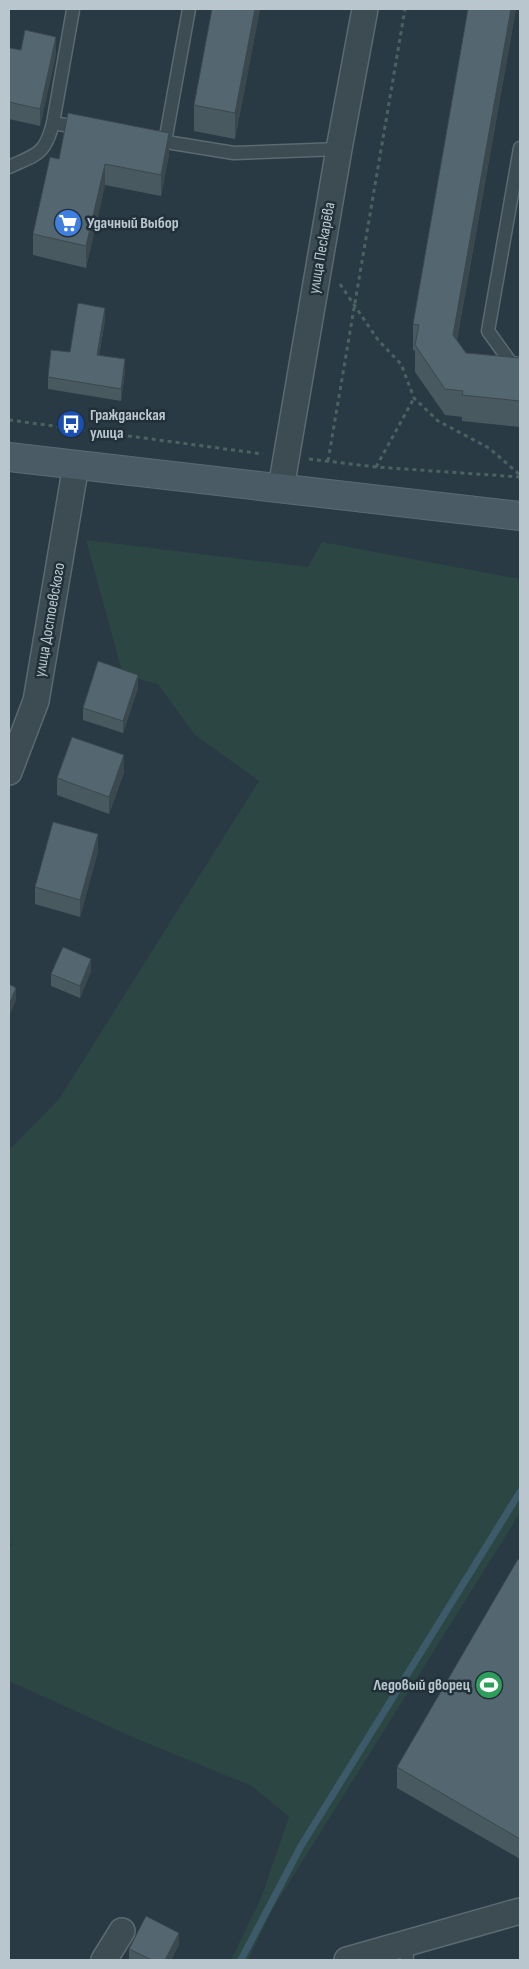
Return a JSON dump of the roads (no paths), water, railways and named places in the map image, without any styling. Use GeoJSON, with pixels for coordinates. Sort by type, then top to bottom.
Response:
{"type":"FeatureCollection","features":[{"type":"Feature","properties":{"kind":"main road"},"geometry":{"type":"LineString","coordinates":[[9,457],[520,516]]}},
{"type":"Feature","properties":{"kind":"street","name":"улица Пескарёва"},"geometry":{"type":"LineString","coordinates":[[281,488],[338,149],[365,9]]}},
{"type":"Feature","properties":{"kind":"street","name":"улица Достоевского"},"geometry":{"type":"LineString","coordinates":[[9,772],[36,701],[76,465]]}},
{"type":"Feature","properties":{"kind":"street"},"geometry":{"type":"LineString","coordinates":[[347,1960],[406,1953],[520,1911]]}},
{"type":"Feature","properties":{"kind":"street"},"geometry":{"type":"LineString","coordinates":[[104,1960],[122,1931]]}},
{"type":"Feature","properties":{"kind":"lane"},"geometry":{"type":"LineString","coordinates":[[165,142],[190,9]]}},
{"type":"Feature","properties":{"kind":"lane"},"geometry":{"type":"LineString","coordinates":[[9,167],[34,156],[48,143],[73,10]]}},
{"type":"Feature","properties":{"kind":"lane"},"geometry":{"type":"LineString","coordinates":[[53,123],[90,129]]}},
{"type":"Feature","properties":{"kind":"lane"},"geometry":{"type":"LineString","coordinates":[[137,137],[234,153],[338,149]]}},
{"type":"Feature","properties":{"kind":"lane"},"geometry":{"type":"LineString","coordinates":[[520,148],[488,331],[511,363],[520,364]]}},
{"type":"Feature","properties":{"kind":"waterway"},"geometry":{"type":"LineString","coordinates":[[241,1960],[301,1846],[520,1492]]}},
{"type":"Feature","properties":{"kind":"place","name":"Удачный Выбор"},"geometry":{"type":"Point","coordinates":[68,223]}},
{"type":"Feature","properties":{"kind":"place","name":"Гражданская улица"},"geometry":{"type":"Point","coordinates":[71,424]}},
{"type":"Feature","properties":{"kind":"place","name":"Ледовый дворец"},"geometry":{"type":"Point","coordinates":[489,1685]}}]}
